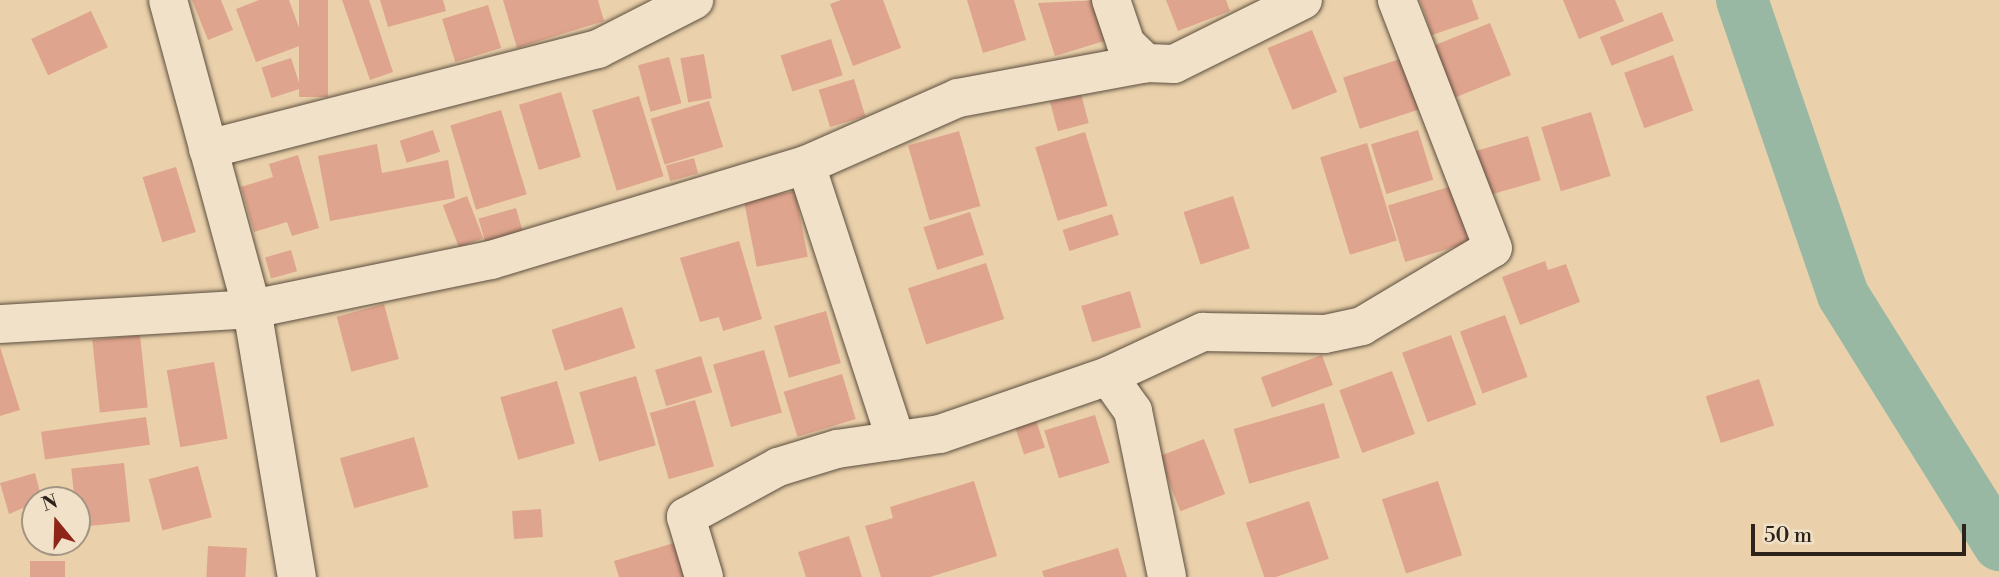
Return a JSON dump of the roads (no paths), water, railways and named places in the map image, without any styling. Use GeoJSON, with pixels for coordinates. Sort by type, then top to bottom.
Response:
{"type":"FeatureCollection","features":[{"type":"Feature","properties":{"kind":"street"},"geometry":{"type":"LineString","coordinates":[[168,0],[252,309],[297,577]]}},
{"type":"Feature","properties":{"kind":"street"},"geometry":{"type":"LineString","coordinates":[[208,149],[598,49],[694,0]]}},
{"type":"Feature","properties":{"kind":"street"},"geometry":{"type":"LineString","coordinates":[[1111,0],[1126,44],[1146,63]]}},
{"type":"Feature","properties":{"kind":"street"},"geometry":{"type":"LineString","coordinates":[[0,324],[252,309],[491,260],[806,165],[958,98],[1146,63],[1174,64],[1303,0]]}},
{"type":"Feature","properties":{"kind":"street"},"geometry":{"type":"LineString","coordinates":[[705,577],[686,517],[778,467],[940,433],[1108,376],[1203,332],[1325,334],[1362,326],[1493,248],[1396,0]]}},
{"type":"Feature","properties":{"kind":"street"},"geometry":{"type":"LineString","coordinates":[[806,165],[896,441]]}},
{"type":"Feature","properties":{"kind":"street"},"geometry":{"type":"LineString","coordinates":[[1108,376],[1133,411],[1167,577]]}},
{"type":"Feature","properties":{"kind":"waterway"},"geometry":{"type":"LineString","coordinates":[[1742,0],[1843,295],[1999,545]]}}]}
